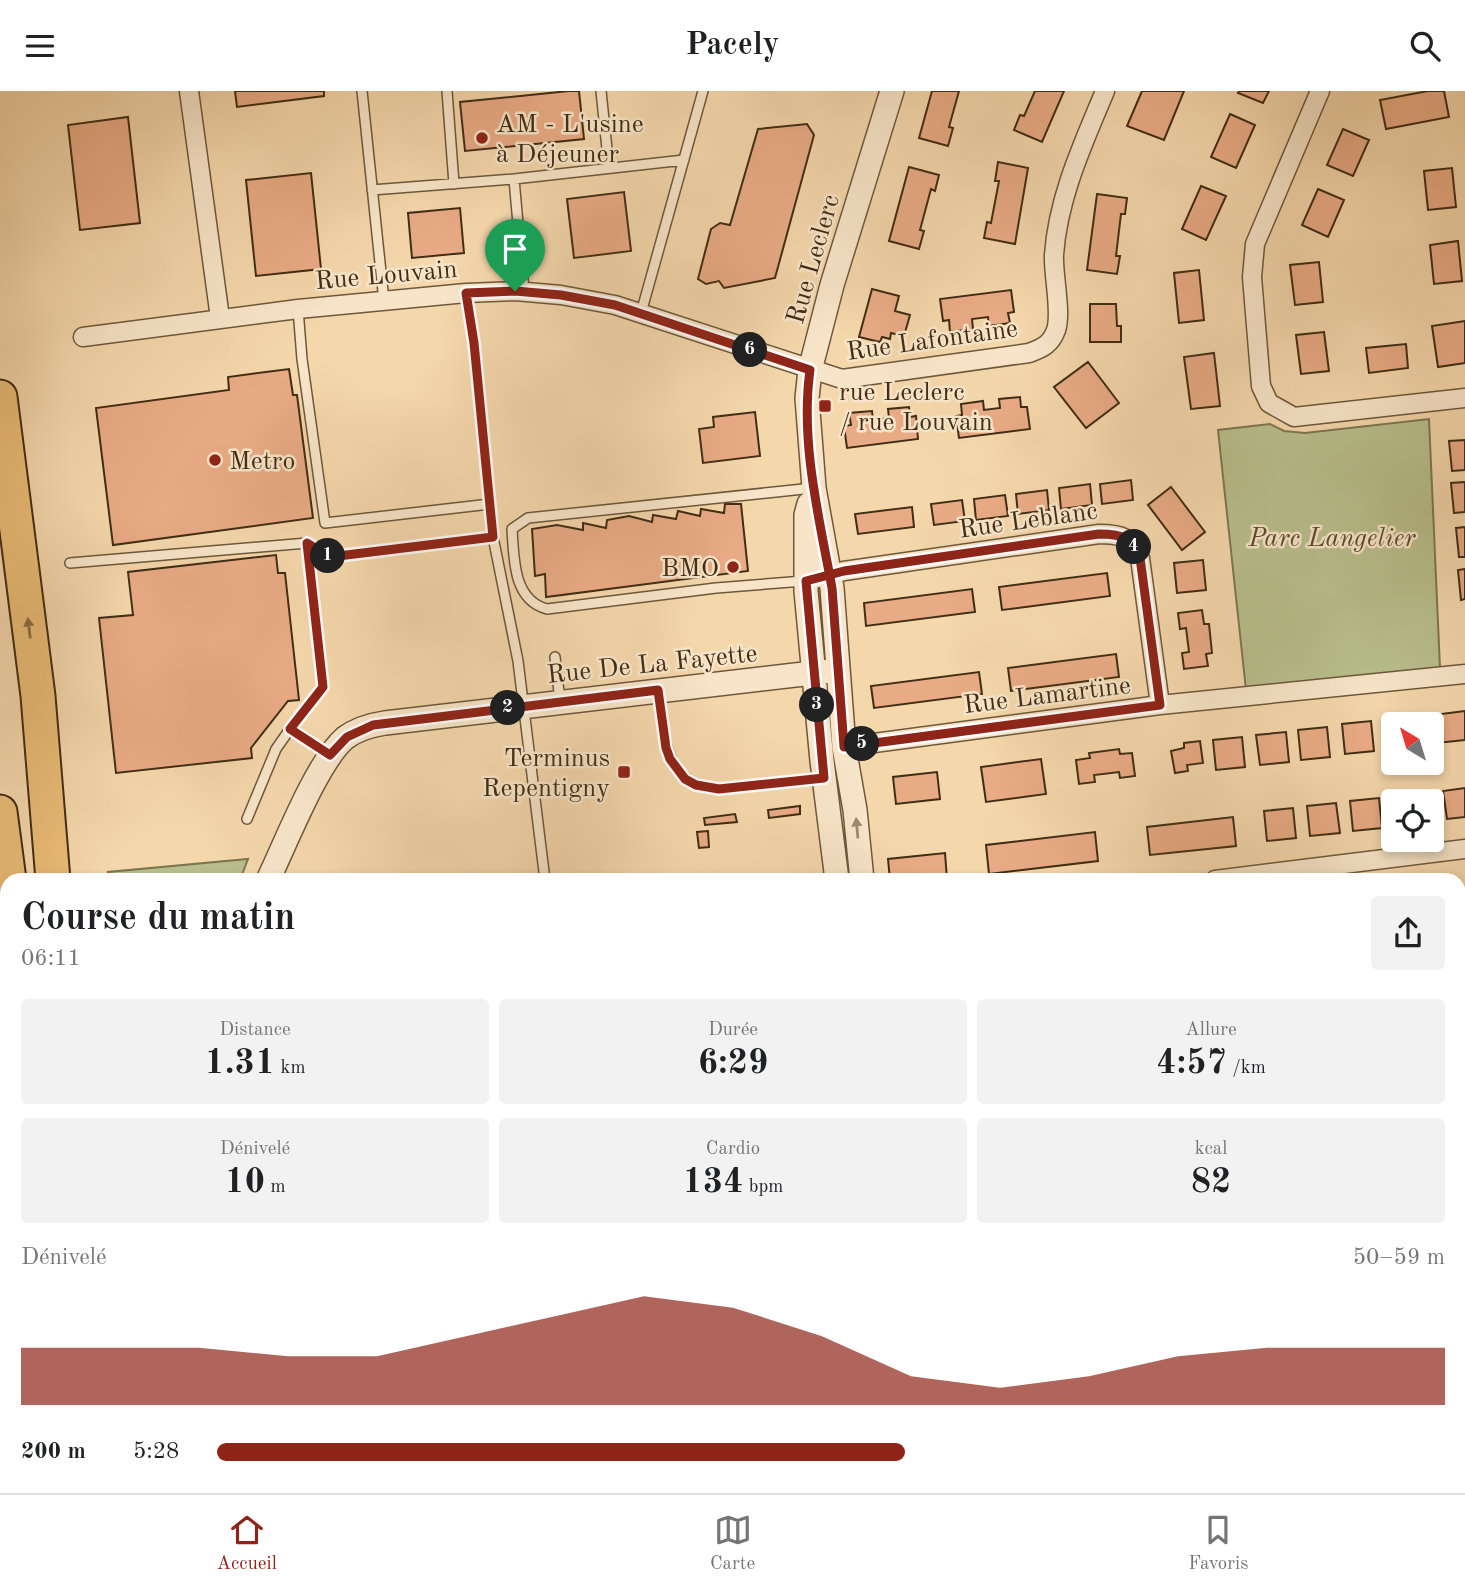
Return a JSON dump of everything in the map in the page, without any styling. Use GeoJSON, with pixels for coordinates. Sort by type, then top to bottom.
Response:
{"type":"FeatureCollection","features":[{"type":"Feature","properties":{"kind":"highway"},"geometry":{"type":"LineString","coordinates":[[0,397],[37,696],[52,873]]}},
{"type":"Feature","properties":{"kind":"highway"},"geometry":{"type":"LineString","coordinates":[[37,696],[72,873]]}},
{"type":"Feature","properties":{"kind":"highway"},"geometry":{"type":"LineString","coordinates":[[0,811],[8,873]]}},
{"type":"Feature","properties":{"kind":"street"},"geometry":{"type":"LineString","coordinates":[[189,91],[220,318]]}},
{"type":"Feature","properties":{"kind":"street","name":"Rue Leclerc"},"geometry":{"type":"LineString","coordinates":[[861,873],[855,810],[844,747],[830,575],[814,488],[807,412],[810,370],[832,285],[892,91]]}},
{"type":"Feature","properties":{"kind":"street","name":"Rue Lafontaine"},"geometry":{"type":"LineString","coordinates":[[810,370],[835,378],[852,378],[1029,353],[1042,349],[1051,341],[1058,326],[1054,257],[1058,226],[1068,181],[1105,91]]}},
{"type":"Feature","properties":{"kind":"street"},"geometry":{"type":"LineString","coordinates":[[1320,91],[1255,244],[1252,277],[1261,386],[1269,403],[1294,417],[1465,398]]}},
{"type":"Feature","properties":{"kind":"street","name":"Rue Louvain"},"geometry":{"type":"LineString","coordinates":[[83,337],[298,309],[466,293],[524,291],[615,305],[810,370]]}},
{"type":"Feature","properties":{"kind":"street","name":"Rue Leclerc"},"geometry":{"type":"LineString","coordinates":[[814,488],[806,515],[806,581],[824,778],[836,873]]}},
{"type":"Feature","properties":{"kind":"street","name":"Rue Leblanc"},"geometry":{"type":"LineString","coordinates":[[806,581],[830,575],[1099,534],[1117,534],[1132,542],[1140,558],[1160,705]]}},
{"type":"Feature","properties":{"kind":"street","name":"Rue De La Fayette"},"geometry":{"type":"LineString","coordinates":[[271,873],[330,755],[347,737],[373,725],[838,670]]}},
{"type":"Feature","properties":{"kind":"street","name":"Rue Lamartine"},"geometry":{"type":"LineString","coordinates":[[844,747],[1160,705],[1465,674]]}},
{"type":"Feature","properties":{"kind":"street"},"geometry":{"type":"LineString","coordinates":[[1271,873],[1465,849]]}},
{"type":"Feature","properties":{"kind":"lane"},"geometry":{"type":"LineString","coordinates":[[362,91],[384,301]]}},
{"type":"Feature","properties":{"kind":"lane"},"geometry":{"type":"LineString","coordinates":[[447,91],[454,184]]}},
{"type":"Feature","properties":{"kind":"lane"},"geometry":{"type":"LineString","coordinates":[[601,91],[609,169]]}},
{"type":"Feature","properties":{"kind":"lane"},"geometry":{"type":"LineString","coordinates":[[641,313],[703,91]]}},
{"type":"Feature","properties":{"kind":"lane"},"geometry":{"type":"LineString","coordinates":[[372,190],[514,179],[684,160]]}},
{"type":"Feature","properties":{"kind":"lane"},"geometry":{"type":"LineString","coordinates":[[514,179],[524,291]]}},
{"type":"Feature","properties":{"kind":"lane"},"geometry":{"type":"LineString","coordinates":[[466,293],[474,343],[493,537],[524,706],[544,873]]}},
{"type":"Feature","properties":{"kind":"lane"},"geometry":{"type":"LineString","coordinates":[[298,309],[302,359],[325,523],[490,504]]}},
{"type":"Feature","properties":{"kind":"lane"},"geometry":{"type":"LineString","coordinates":[[806,581],[716,588],[547,609],[535,606],[520,589],[512,529],[528,518],[814,488]]}},
{"type":"Feature","properties":{"kind":"lane"},"geometry":{"type":"LineString","coordinates":[[70,563],[307,543],[330,557],[493,537]]}},
{"type":"Feature","properties":{"kind":"lane"},"geometry":{"type":"LineString","coordinates":[[247,819],[276,749],[323,687],[307,543]]}},
{"type":"Feature","properties":{"kind":"lane"},"geometry":{"type":"LineString","coordinates":[[555,657],[560,701]]}},
{"type":"Feature","properties":{"kind":"lane"},"geometry":{"type":"LineString","coordinates":[[658,690],[670,759],[685,779],[696,785],[719,789],[849,775]]}},
{"type":"Feature","properties":{"kind":"lane"},"geometry":{"type":"LineString","coordinates":[[290,729],[330,755]]}},
{"type":"Feature","properties":{"kind":"green space","name":"Parc Langelier"},"geometry":{"type":"Polygon","coordinates":[[[1429,419],[1440,668],[1246,690],[1218,430],[1270,424],[1284,431],[1305,433],[1429,419]]]}},
{"type":"Feature","properties":{"kind":"green space"},"geometry":{"type":"Polygon","coordinates":[[[248,859],[243,873],[108,872],[248,859]]]}},
{"type":"Feature","properties":{"kind":"building"},"geometry":{"type":"Polygon","coordinates":[[[235,91],[324,91],[324,96],[237,107],[235,91]]]}},
{"type":"Feature","properties":{"kind":"building"},"geometry":{"type":"Polygon","coordinates":[[[579,91],[584,139],[465,151],[460,102],[579,91]]]}},
{"type":"Feature","properties":{"kind":"building"},"geometry":{"type":"Polygon","coordinates":[[[932,91],[959,91],[949,127],[953,128],[948,146],[919,138],[932,91]]]}},
{"type":"Feature","properties":{"kind":"building"},"geometry":{"type":"Polygon","coordinates":[[[1035,91],[1064,91],[1042,142],[1014,130],[1020,115],[1024,116],[1035,91]]]}},
{"type":"Feature","properties":{"kind":"building"},"geometry":{"type":"Polygon","coordinates":[[[1142,91],[1184,91],[1164,140],[1127,126],[1142,91]]]}},
{"type":"Feature","properties":{"kind":"building"},"geometry":{"type":"Polygon","coordinates":[[[1269,91],[1263,103],[1238,93],[1269,91]]]}},
{"type":"Feature","properties":{"kind":"building"},"geometry":{"type":"Polygon","coordinates":[[[1428,91],[1444,91],[1449,117],[1386,129],[1380,100],[1428,91]]]}},
{"type":"Feature","properties":{"kind":"building"},"geometry":{"type":"Polygon","coordinates":[[[1230,114],[1255,125],[1236,168],[1211,157],[1230,114]]]}},
{"type":"Feature","properties":{"kind":"building"},"geometry":{"type":"Polygon","coordinates":[[[128,117],[140,223],[80,230],[68,125],[128,117]]]}},
{"type":"Feature","properties":{"kind":"building"},"geometry":{"type":"Polygon","coordinates":[[[807,124],[814,135],[775,278],[724,288],[719,281],[706,284],[698,279],[711,229],[720,223],[730,225],[758,129],[807,124]]]}},
{"type":"Feature","properties":{"kind":"building"},"geometry":{"type":"Polygon","coordinates":[[[1343,129],[1369,140],[1353,176],[1327,165],[1343,129]]]}},
{"type":"Feature","properties":{"kind":"building"},"geometry":{"type":"Polygon","coordinates":[[[998,162],[1028,168],[1015,244],[984,238],[987,222],[991,223],[999,181],[995,181],[998,162]]]}},
{"type":"Feature","properties":{"kind":"building"},"geometry":{"type":"Polygon","coordinates":[[[909,167],[939,175],[935,191],[931,189],[920,230],[924,231],[919,249],[889,241],[909,167]]]}},
{"type":"Feature","properties":{"kind":"building"},"geometry":{"type":"Polygon","coordinates":[[[1452,168],[1456,207],[1428,210],[1424,171],[1452,168]]]}},
{"type":"Feature","properties":{"kind":"building"},"geometry":{"type":"Polygon","coordinates":[[[311,173],[321,269],[256,276],[246,180],[311,173]]]}},
{"type":"Feature","properties":{"kind":"building"},"geometry":{"type":"Polygon","coordinates":[[[1201,186],[1226,196],[1206,240],[1182,229],[1201,186]]]}},
{"type":"Feature","properties":{"kind":"building"},"geometry":{"type":"Polygon","coordinates":[[[1318,189],[1344,200],[1328,237],[1302,225],[1318,189]]]}},
{"type":"Feature","properties":{"kind":"building"},"geometry":{"type":"Polygon","coordinates":[[[624,192],[631,251],[574,258],[567,199],[624,192]]]}},
{"type":"Feature","properties":{"kind":"building"},"geometry":{"type":"Polygon","coordinates":[[[1097,194],[1127,198],[1125,214],[1121,214],[1116,256],[1120,256],[1117,274],[1087,270],[1097,194]]]}},
{"type":"Feature","properties":{"kind":"building"},"geometry":{"type":"Polygon","coordinates":[[[460,208],[464,253],[412,258],[408,213],[460,208]]]}},
{"type":"Feature","properties":{"kind":"building"},"geometry":{"type":"Polygon","coordinates":[[[1458,241],[1462,281],[1434,284],[1430,245],[1458,241]]]}},
{"type":"Feature","properties":{"kind":"building"},"geometry":{"type":"Polygon","coordinates":[[[1319,262],[1323,302],[1295,305],[1290,265],[1319,262]]]}},
{"type":"Feature","properties":{"kind":"building"},"geometry":{"type":"Polygon","coordinates":[[[1199,270],[1204,320],[1179,323],[1174,273],[1199,270]]]}},
{"type":"Feature","properties":{"kind":"building"},"geometry":{"type":"Polygon","coordinates":[[[872,289],[899,296],[895,311],[910,315],[904,336],[891,333],[890,339],[882,337],[880,342],[859,337],[872,289]]]}},
{"type":"Feature","properties":{"kind":"building"},"geometry":{"type":"Polygon","coordinates":[[[1011,290],[1014,312],[1008,313],[1010,323],[989,326],[988,317],[972,319],[973,329],[950,332],[949,320],[943,321],[940,299],[1011,290]]]}},
{"type":"Feature","properties":{"kind":"building"},"geometry":{"type":"Polygon","coordinates":[[[1090,304],[1116,304],[1121,342],[1090,342],[1090,304]]]}},
{"type":"Feature","properties":{"kind":"building"},"geometry":{"type":"Polygon","coordinates":[[[1465,321],[1465,363],[1438,367],[1432,326],[1465,321]]]}},
{"type":"Feature","properties":{"kind":"building"},"geometry":{"type":"Polygon","coordinates":[[[1324,332],[1329,371],[1301,374],[1296,335],[1324,332]]]}},
{"type":"Feature","properties":{"kind":"building"},"geometry":{"type":"Polygon","coordinates":[[[1406,344],[1408,368],[1369,373],[1366,348],[1406,344]]]}},
{"type":"Feature","properties":{"kind":"building"},"geometry":{"type":"Polygon","coordinates":[[[1214,353],[1220,406],[1191,409],[1184,357],[1214,353]]]}},
{"type":"Feature","properties":{"kind":"building"},"geometry":{"type":"Polygon","coordinates":[[[1088,362],[1119,403],[1086,428],[1054,387],[1088,362]]]}},
{"type":"Feature","properties":{"kind":"building"},"geometry":{"type":"Polygon","coordinates":[[[289,369],[293,395],[297,395],[313,518],[113,545],[96,408],[229,390],[228,377],[289,369]]]}},
{"type":"Feature","properties":{"kind":"building"},"geometry":{"type":"Polygon","coordinates":[[[1020,397],[1021,407],[1027,407],[1030,429],[959,438],[956,416],[962,415],[961,404],[983,401],[984,410],[1000,408],[999,399],[1020,397]]]}},
{"type":"Feature","properties":{"kind":"building"},"geometry":{"type":"Polygon","coordinates":[[[909,407],[910,417],[916,416],[918,439],[847,448],[844,426],[851,425],[849,413],[872,411],[873,420],[889,418],[888,409],[909,407]]]}},
{"type":"Feature","properties":{"kind":"building"},"geometry":{"type":"Polygon","coordinates":[[[755,412],[760,456],[703,463],[699,429],[714,427],[713,417],[755,412]]]}},
{"type":"Feature","properties":{"kind":"building"},"geometry":{"type":"Polygon","coordinates":[[[1465,440],[1465,470],[1452,471],[1449,441],[1465,440]]]}},
{"type":"Feature","properties":{"kind":"building"},"geometry":{"type":"Polygon","coordinates":[[[1131,480],[1133,500],[1102,504],[1100,484],[1131,480]]]}},
{"type":"Feature","properties":{"kind":"building"},"geometry":{"type":"Polygon","coordinates":[[[1465,482],[1465,512],[1454,513],[1451,483],[1465,482]]]}},
{"type":"Feature","properties":{"kind":"building"},"geometry":{"type":"Polygon","coordinates":[[[1090,484],[1092,505],[1061,509],[1059,488],[1090,484]]]}},
{"type":"Feature","properties":{"kind":"building"},"geometry":{"type":"Polygon","coordinates":[[[1171,487],[1205,532],[1182,550],[1148,505],[1171,487]]]}},
{"type":"Feature","properties":{"kind":"building"},"geometry":{"type":"Polygon","coordinates":[[[1047,490],[1049,510],[1018,514],[1016,494],[1047,490]]]}},
{"type":"Feature","properties":{"kind":"building"},"geometry":{"type":"Polygon","coordinates":[[[1005,495],[1008,516],[976,520],[974,499],[1005,495]]]}},
{"type":"Feature","properties":{"kind":"building"},"geometry":{"type":"Polygon","coordinates":[[[962,500],[965,521],[934,525],[931,504],[962,500]]]}},
{"type":"Feature","properties":{"kind":"building"},"geometry":{"type":"Polygon","coordinates":[[[725,504],[741,504],[748,571],[546,597],[545,574],[535,576],[532,529],[557,525],[583,530],[583,523],[606,528],[607,520],[629,516],[652,522],[653,515],[676,519],[678,511],[700,516],[701,509],[724,513],[725,504]]]}},
{"type":"Feature","properties":{"kind":"building"},"geometry":{"type":"Polygon","coordinates":[[[912,507],[914,527],[858,534],[855,514],[912,507]]]}},
{"type":"Feature","properties":{"kind":"building"},"geometry":{"type":"Polygon","coordinates":[[[1465,527],[1465,557],[1459,557],[1456,528],[1465,527]]]}},
{"type":"Feature","properties":{"kind":"building"},"geometry":{"type":"Polygon","coordinates":[[[276,555],[278,573],[285,573],[299,700],[288,701],[251,748],[252,758],[116,773],[99,618],[133,615],[128,572],[276,555]]]}},
{"type":"Feature","properties":{"kind":"building"},"geometry":{"type":"Polygon","coordinates":[[[1203,560],[1206,590],[1177,593],[1174,563],[1203,560]]]}},
{"type":"Feature","properties":{"kind":"building"},"geometry":{"type":"Polygon","coordinates":[[[1465,569],[1465,599],[1461,600],[1458,570],[1465,569]]]}},
{"type":"Feature","properties":{"kind":"building"},"geometry":{"type":"Polygon","coordinates":[[[1107,573],[1110,596],[1002,610],[999,587],[1107,573]]]}},
{"type":"Feature","properties":{"kind":"building"},"geometry":{"type":"Polygon","coordinates":[[[972,589],[975,612],[866,626],[864,603],[972,589]]]}},
{"type":"Feature","properties":{"kind":"building"},"geometry":{"type":"Polygon","coordinates":[[[1202,610],[1204,624],[1209,624],[1212,653],[1206,654],[1208,666],[1184,669],[1182,653],[1189,652],[1186,628],[1180,629],[1178,613],[1202,610]]]}},
{"type":"Feature","properties":{"kind":"building"},"geometry":{"type":"Polygon","coordinates":[[[1116,654],[1119,677],[1011,691],[1008,668],[1116,654]]]}},
{"type":"Feature","properties":{"kind":"building"},"geometry":{"type":"Polygon","coordinates":[[[979,672],[982,694],[874,708],[871,686],[979,672]]]}},
{"type":"Feature","properties":{"kind":"building"},"geometry":{"type":"Polygon","coordinates":[[[1465,711],[1465,740],[1444,742],[1444,714],[1465,711]]]}},
{"type":"Feature","properties":{"kind":"building"},"geometry":{"type":"Polygon","coordinates":[[[1371,721],[1374,751],[1345,754],[1342,724],[1371,721]]]}},
{"type":"Feature","properties":{"kind":"building"},"geometry":{"type":"Polygon","coordinates":[[[1327,727],[1330,757],[1301,760],[1298,730],[1327,727]]]}},
{"type":"Feature","properties":{"kind":"building"},"geometry":{"type":"Polygon","coordinates":[[[1286,732],[1289,762],[1260,765],[1256,735],[1286,732]]]}},
{"type":"Feature","properties":{"kind":"building"},"geometry":{"type":"Polygon","coordinates":[[[1242,737],[1245,767],[1216,770],[1213,740],[1242,737]]]}},
{"type":"Feature","properties":{"kind":"building"},"geometry":{"type":"Polygon","coordinates":[[[1200,741],[1203,763],[1187,765],[1188,771],[1175,773],[1171,751],[1184,748],[1184,743],[1200,741]]]}},
{"type":"Feature","properties":{"kind":"building"},"geometry":{"type":"Polygon","coordinates":[[[1119,749],[1120,754],[1132,753],[1135,776],[1120,778],[1119,772],[1094,775],[1095,782],[1079,784],[1076,760],[1090,758],[1089,753],[1119,749]]]}},
{"type":"Feature","properties":{"kind":"building"},"geometry":{"type":"Polygon","coordinates":[[[1041,759],[1046,794],[986,802],[981,767],[1041,759]]]}},
{"type":"Feature","properties":{"kind":"building"},"geometry":{"type":"Polygon","coordinates":[[[937,772],[940,799],[896,804],[893,777],[937,772]]]}},
{"type":"Feature","properties":{"kind":"building"},"geometry":{"type":"Polygon","coordinates":[[[1465,788],[1465,817],[1447,819],[1444,791],[1465,788]]]}},
{"type":"Feature","properties":{"kind":"building"},"geometry":{"type":"Polygon","coordinates":[[[1379,798],[1381,828],[1353,831],[1350,801],[1379,798]]]}},
{"type":"Feature","properties":{"kind":"building"},"geometry":{"type":"Polygon","coordinates":[[[1336,803],[1340,833],[1310,836],[1307,806],[1336,803]]]}},
{"type":"Feature","properties":{"kind":"building"},"geometry":{"type":"Polygon","coordinates":[[[800,806],[800,814],[769,818],[768,810],[800,806]]]}},
{"type":"Feature","properties":{"kind":"building"},"geometry":{"type":"Polygon","coordinates":[[[1293,808],[1296,838],[1267,841],[1264,811],[1293,808]]]}},
{"type":"Feature","properties":{"kind":"building"},"geometry":{"type":"Polygon","coordinates":[[[735,814],[737,822],[705,825],[704,818],[735,814]]]}},
{"type":"Feature","properties":{"kind":"building"},"geometry":{"type":"Polygon","coordinates":[[[1233,817],[1236,846],[1150,855],[1147,827],[1233,817]]]}},
{"type":"Feature","properties":{"kind":"building"},"geometry":{"type":"Polygon","coordinates":[[[708,831],[709,847],[699,848],[697,832],[708,831]]]}},
{"type":"Feature","properties":{"kind":"building"},"geometry":{"type":"Polygon","coordinates":[[[1095,832],[1098,861],[989,873],[986,845],[1095,832]]]}},
{"type":"Feature","properties":{"kind":"building"},"geometry":{"type":"Polygon","coordinates":[[[945,853],[947,873],[889,873],[888,859],[945,853]]]}},
{"type":"Feature","properties":{"kind":"place","name":"AM - L'usine à Déjeuner"},"geometry":{"type":"Point","coordinates":[482,138]}},
{"type":"Feature","properties":{"kind":"place","name":"rue Leclerc / rue Louvain"},"geometry":{"type":"Point","coordinates":[825,406]}},
{"type":"Feature","properties":{"kind":"place","name":"Metro"},"geometry":{"type":"Point","coordinates":[215,460]}},
{"type":"Feature","properties":{"kind":"place","name":"BMO"},"geometry":{"type":"Point","coordinates":[733,567]}},
{"type":"Feature","properties":{"kind":"place","name":"Terminus Repentigny"},"geometry":{"type":"Point","coordinates":[624,772]}},
{"type":"Feature","properties":{"kind":"route"},"geometry":{"type":"LineString","coordinates":[[515,291],[466,293],[474,343],[493,537],[330,557],[307,543],[323,687],[290,729],[330,755],[347,737],[373,725],[658,690],[670,759],[685,779],[696,785],[719,789],[824,778],[806,581],[830,575],[844,571],[1099,534],[1117,534],[1132,542],[1140,558],[1160,705],[844,747],[832,588],[830,575],[814,488],[807,412],[810,370],[615,305],[561,295],[515,291]]}}]}
